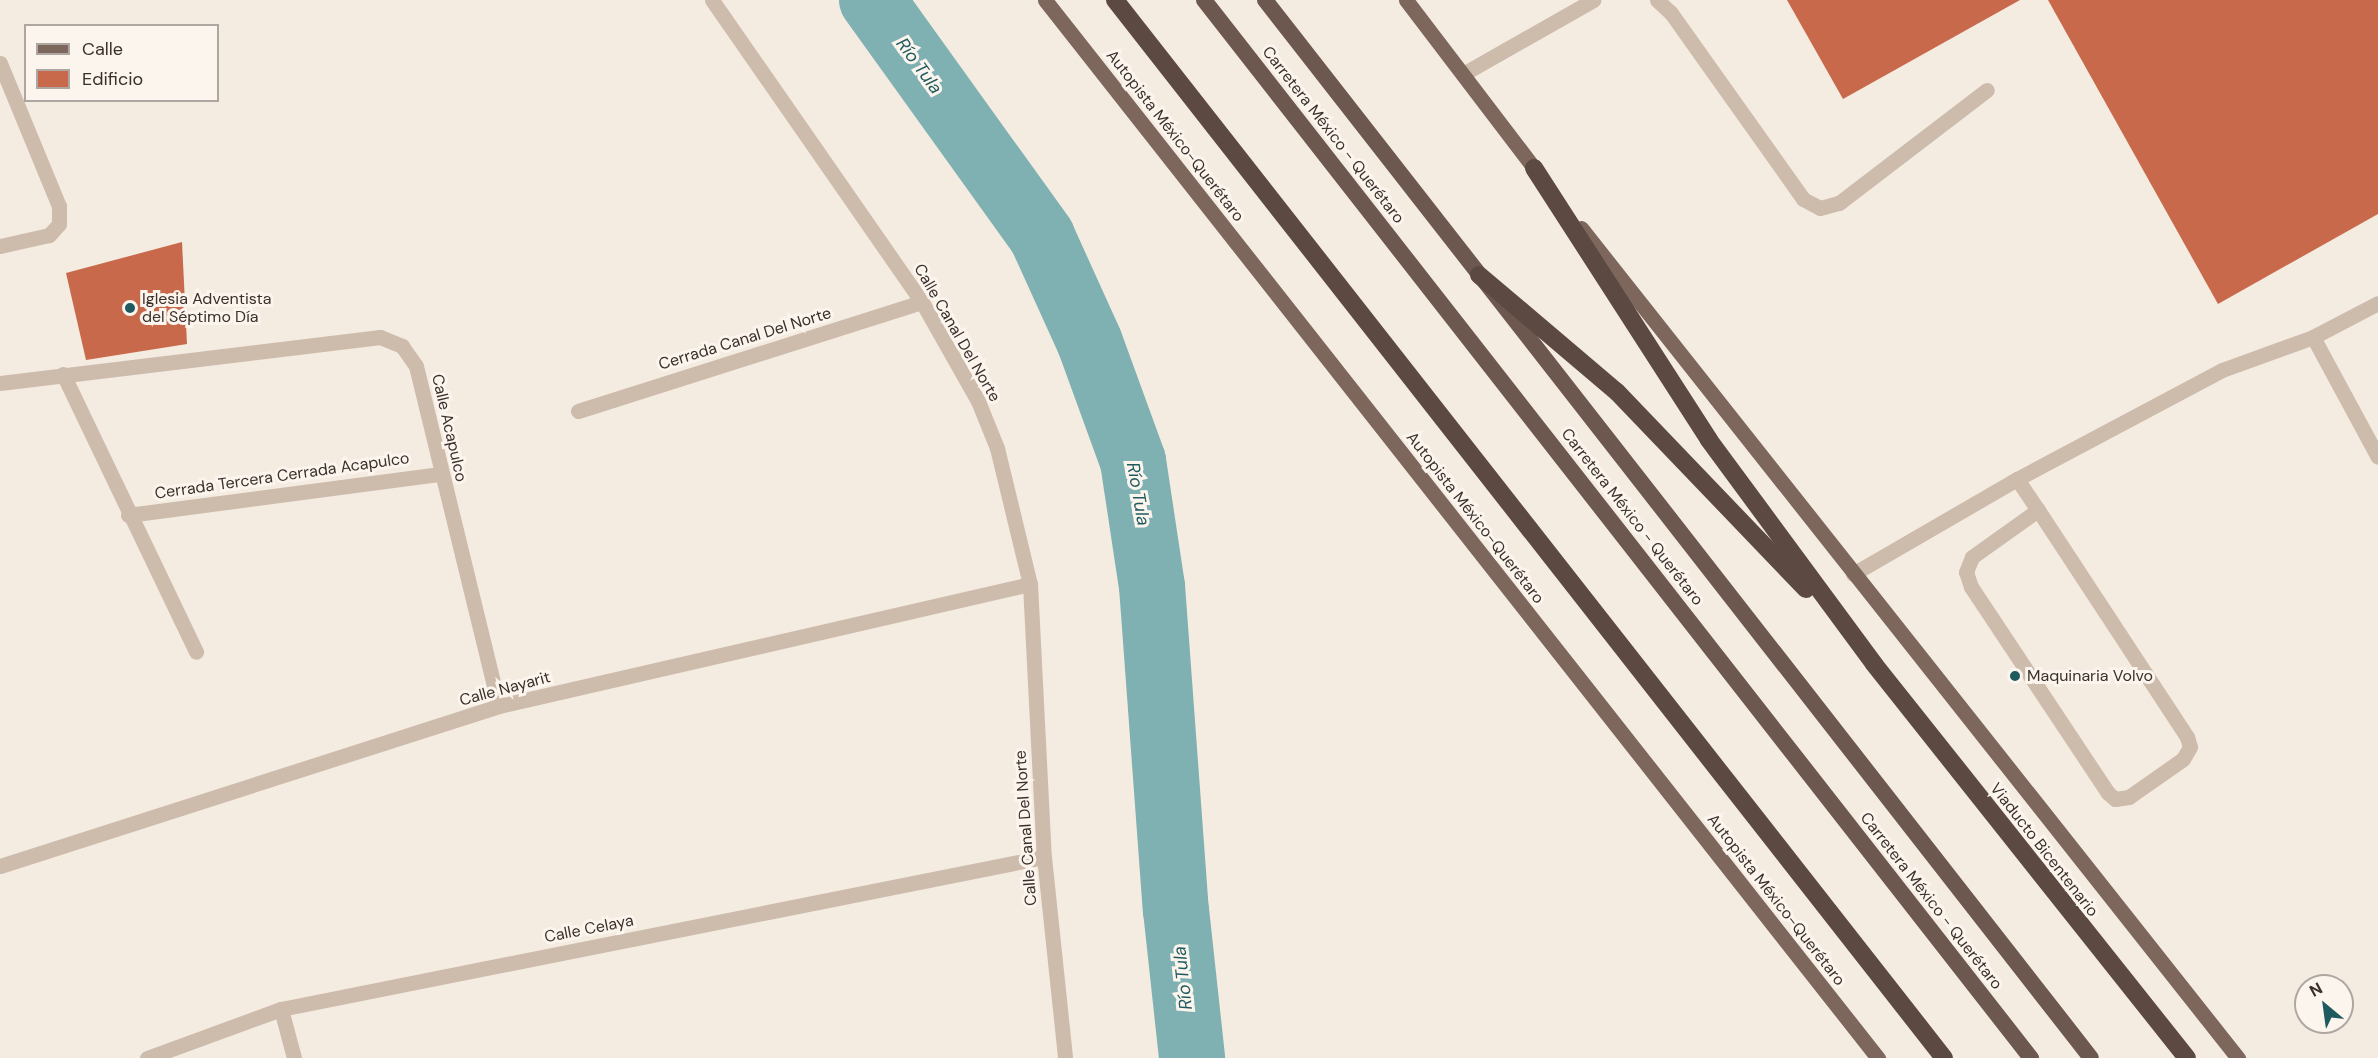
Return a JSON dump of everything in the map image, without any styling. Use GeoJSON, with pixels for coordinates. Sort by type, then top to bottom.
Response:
{"type":"FeatureCollection","features":[{"type":"Feature","properties":{"kind":"highway"},"geometry":{"type":"LineString","coordinates":[[1115,0],[1944,1058]]}},
{"type":"Feature","properties":{"kind":"highway","name":"Carretera México - Querétaro"},"geometry":{"type":"LineString","coordinates":[[1204,0],[2031,1058]]}},
{"type":"Feature","properties":{"kind":"highway","name":"Carretera México - Querétaro"},"geometry":{"type":"LineString","coordinates":[[1265,0],[2091,1058]]}},
{"type":"Feature","properties":{"kind":"highway"},"geometry":{"type":"LineString","coordinates":[[1534,168],[1709,440],[1874,664]]}},
{"type":"Feature","properties":{"kind":"highway"},"geometry":{"type":"LineString","coordinates":[[1479,275],[1550,332],[1658,431],[1874,664]]}},
{"type":"Feature","properties":{"kind":"highway","name":"Viaducto Bicentenario"},"geometry":{"type":"LineString","coordinates":[[1874,664],[2048,887],[2187,1058]]}},
{"type":"Feature","properties":{"kind":"main road"},"geometry":{"type":"LineString","coordinates":[[1406,0],[1534,168],[1853,574],[2238,1058]]}},
{"type":"Feature","properties":{"kind":"main road","name":"Autopista México-Querétaro"},"geometry":{"type":"LineString","coordinates":[[1045,2],[1878,1058]]}},
{"type":"Feature","properties":{"kind":"street","name":"Calle Canal Del Norte"},"geometry":{"type":"LineString","coordinates":[[712,0],[922,302],[978,401],[998,448],[1030,584],[1044,857],[1065,1058]]}},
{"type":"Feature","properties":{"kind":"street"},"geometry":{"type":"LineString","coordinates":[[1463,74],[1593,0]]}},
{"type":"Feature","properties":{"kind":"street"},"geometry":{"type":"LineString","coordinates":[[1657,0],[1671,13],[1803,199],[1820,208],[1839,203],[1987,90]]}},
{"type":"Feature","properties":{"kind":"street"},"geometry":{"type":"LineString","coordinates":[[0,63],[59,206],[59,224],[49,235],[0,246]]}},
{"type":"Feature","properties":{"kind":"street","name":"Cerrada Canal Del Norte"},"geometry":{"type":"LineString","coordinates":[[578,411],[922,302]]}},
{"type":"Feature","properties":{"kind":"street"},"geometry":{"type":"LineString","coordinates":[[1853,574],[1916,541],[2017,479],[2222,370],[2313,337],[2378,303]]}},
{"type":"Feature","properties":{"kind":"street","name":"Calle Acapulco"},"geometry":{"type":"LineString","coordinates":[[0,383],[380,337],[402,346],[416,366],[440,474],[499,706]]}},
{"type":"Feature","properties":{"kind":"street"},"geometry":{"type":"LineString","coordinates":[[2313,337],[2378,457]]}},
{"type":"Feature","properties":{"kind":"street"},"geometry":{"type":"LineString","coordinates":[[63,374],[128,515],[196,652]]}},
{"type":"Feature","properties":{"kind":"street","name":"Cerrada Tercera Cerrada Acapulco"},"geometry":{"type":"LineString","coordinates":[[128,515],[440,474]]}},
{"type":"Feature","properties":{"kind":"street"},"geometry":{"type":"LineString","coordinates":[[2017,479],[2038,510],[2187,737],[2190,747],[2183,759],[2129,797],[2115,799],[2108,793],[1971,587],[1966,572],[1972,557],[2038,510]]}},
{"type":"Feature","properties":{"kind":"street","name":"Calle Nayarit"},"geometry":{"type":"LineString","coordinates":[[0,866],[499,706],[1030,584]]}},
{"type":"Feature","properties":{"kind":"street","name":"Calle Celaya"},"geometry":{"type":"LineString","coordinates":[[147,1058],[281,1009],[1044,857]]}},
{"type":"Feature","properties":{"kind":"street"},"geometry":{"type":"LineString","coordinates":[[281,1009],[294,1058]]}},
{"type":"Feature","properties":{"kind":"building"},"geometry":{"type":"Polygon","coordinates":[[[1787,0],[2020,0],[1843,99],[1787,0]]]}},
{"type":"Feature","properties":{"kind":"building"},"geometry":{"type":"Polygon","coordinates":[[[2048,0],[2378,0],[2378,214],[2218,304],[2048,0]]]}},
{"type":"Feature","properties":{"kind":"building","name":"Iglesia Adventista del Séptimo Día"},"geometry":{"type":"Polygon","coordinates":[[[182,242],[187,344],[86,360],[66,273],[182,242]]]}},
{"type":"Feature","properties":{"kind":"waterway","name":"Río Tula"},"geometry":{"type":"LineString","coordinates":[[872,0],[1042,237],[1090,343],[1133,461],[1152,586],[1176,910],[1192,1058]]}},
{"type":"Feature","properties":{"kind":"place","name":"Iglesia Adventista del Séptimo Día"},"geometry":{"type":"Point","coordinates":[130,308]}},
{"type":"Feature","properties":{"kind":"place","name":"Maquinaria Volvo"},"geometry":{"type":"Point","coordinates":[2015,676]}}]}
